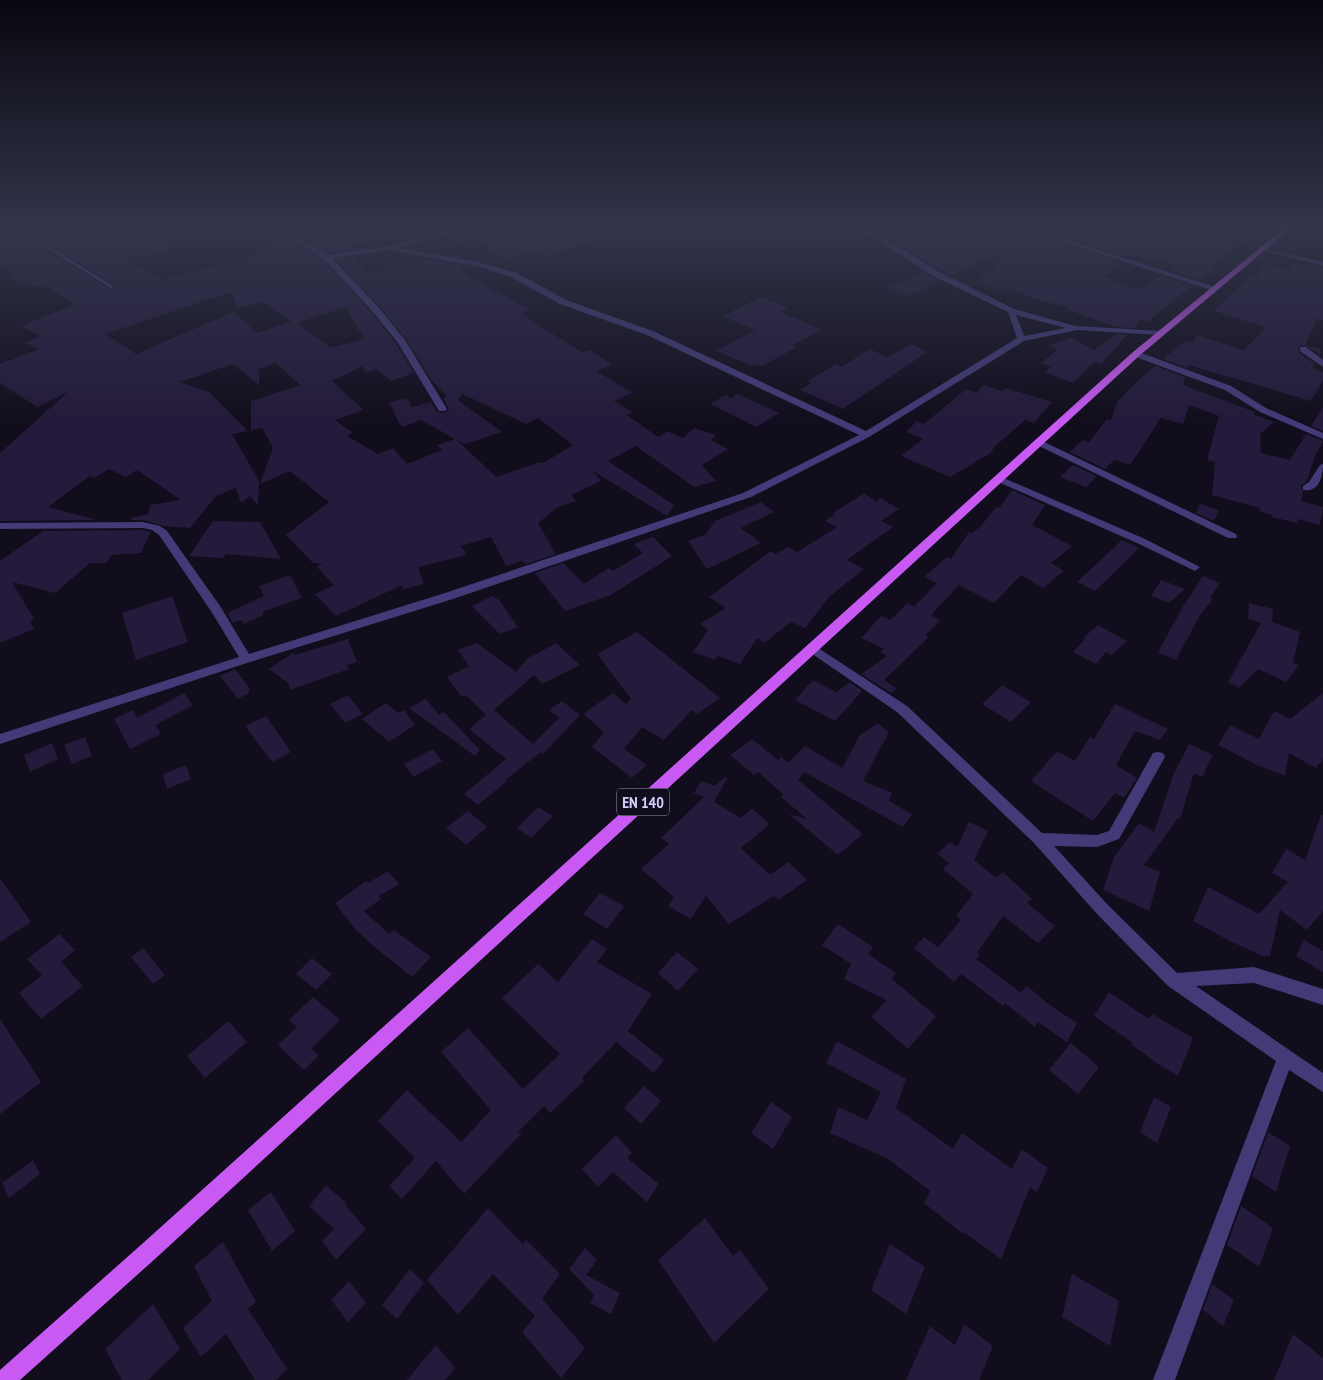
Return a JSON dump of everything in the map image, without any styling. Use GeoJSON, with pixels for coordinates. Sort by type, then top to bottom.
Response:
{"type":"FeatureCollection","features":[{"type":"Feature","properties":{"kind":"main road","name":"EN 140"},"geometry":{"type":"LineString","coordinates":[[4,1380],[149,1251],[999,480],[1038,442],[1161,332],[1207,293]]}},
{"type":"Feature","properties":{"kind":"street"},"geometry":{"type":"LineString","coordinates":[[361,293],[402,342],[442,409]]}},
{"type":"Feature","properties":{"kind":"street"},"geometry":{"type":"LineString","coordinates":[[547,293],[563,302],[650,333],[721,364],[866,435]]}},
{"type":"Feature","properties":{"kind":"street"},"geometry":{"type":"LineString","coordinates":[[975,293],[1011,311],[1077,328],[1161,332]]}},
{"type":"Feature","properties":{"kind":"street"},"geometry":{"type":"LineString","coordinates":[[1011,311],[1021,338]]}},
{"type":"Feature","properties":{"kind":"street"},"geometry":{"type":"LineString","coordinates":[[0,740],[246,659],[449,596],[747,495],[866,435],[1021,338],[1077,328]]}},
{"type":"Feature","properties":{"kind":"street"},"geometry":{"type":"LineString","coordinates":[[1303,349],[1323,364]]}},
{"type":"Feature","properties":{"kind":"street"},"geometry":{"type":"LineString","coordinates":[[1136,354],[1228,388],[1263,410],[1323,436]]}},
{"type":"Feature","properties":{"kind":"street"},"geometry":{"type":"LineString","coordinates":[[1038,442],[1232,536]]}},
{"type":"Feature","properties":{"kind":"street"},"geometry":{"type":"LineString","coordinates":[[1307,488],[1313,484],[1323,467]]}},
{"type":"Feature","properties":{"kind":"street"},"geometry":{"type":"LineString","coordinates":[[999,480],[1141,541],[1195,567]]}},
{"type":"Feature","properties":{"kind":"street"},"geometry":{"type":"LineString","coordinates":[[1,527],[144,525],[156,528],[163,533],[216,609],[246,659]]}},
{"type":"Feature","properties":{"kind":"street"},"geometry":{"type":"LineString","coordinates":[[812,648],[902,710],[1040,839],[1102,909],[1174,981],[1323,1083]]}},
{"type":"Feature","properties":{"kind":"street"},"geometry":{"type":"LineString","coordinates":[[1040,839],[1097,841],[1114,835],[1158,758]]}},
{"type":"Feature","properties":{"kind":"street"},"geometry":{"type":"LineString","coordinates":[[1174,981],[1254,975],[1323,997]]}},
{"type":"Feature","properties":{"kind":"street"},"geometry":{"type":"LineString","coordinates":[[1164,1380],[1286,1058]]}},
{"type":"Feature","properties":{"kind":"building"},"geometry":{"type":"Polygon","coordinates":[[[58,293],[227,293],[105,334],[136,354],[234,312],[257,333],[291,322],[263,301],[238,309],[232,293],[354,293],[396,344],[414,373],[391,381],[377,369],[366,372],[362,366],[332,381],[364,410],[335,420],[353,433],[347,436],[378,454],[393,448],[407,464],[442,450],[437,445],[455,439],[421,420],[403,427],[399,423],[389,402],[407,398],[412,407],[431,402],[437,412],[445,413],[449,409],[443,398],[447,397],[432,381],[406,339],[368,293],[499,293],[531,310],[521,314],[583,353],[590,350],[612,365],[597,371],[632,393],[614,401],[633,412],[627,415],[658,437],[668,431],[683,438],[694,428],[716,435],[711,440],[728,449],[702,465],[716,481],[694,487],[636,446],[608,461],[674,505],[667,516],[593,471],[601,481],[571,495],[576,501],[558,507],[538,523],[556,554],[526,564],[523,561],[506,566],[491,537],[461,546],[467,555],[418,567],[424,584],[403,589],[402,585],[336,616],[315,594],[334,585],[316,566],[323,564],[313,563],[286,535],[329,502],[290,471],[260,484],[273,448],[262,428],[251,430],[251,401],[300,385],[276,363],[259,369],[259,385],[233,364],[180,382],[209,392],[248,431],[232,434],[259,481],[258,505],[250,496],[241,503],[236,488],[216,496],[190,528],[163,526],[143,520],[130,520],[131,518],[149,514],[150,505],[181,500],[137,470],[126,477],[109,469],[94,478],[90,476],[48,507],[97,520],[0,521],[0,453],[68,392],[37,407],[0,383],[0,364],[40,349],[25,343],[41,336],[21,326],[74,305],[58,293]],[[346,307],[297,323],[331,348],[364,339],[346,307]],[[462,394],[458,400],[502,432],[465,444],[457,440],[496,477],[540,462],[543,463],[573,445],[538,418],[526,424],[462,394]]]}},
{"type":"Feature","properties":{"kind":"building"},"geometry":{"type":"Polygon","coordinates":[[[900,293],[913,293],[907,296],[900,293]]]}},
{"type":"Feature","properties":{"kind":"building"},"geometry":{"type":"Polygon","coordinates":[[[1021,293],[1183,293],[1148,322],[1140,320],[1135,328],[1117,327],[1068,310],[1070,307],[1049,303],[1021,293]]]}},
{"type":"Feature","properties":{"kind":"building"},"geometry":{"type":"Polygon","coordinates":[[[1232,293],[1323,293],[1323,320],[1317,319],[1305,345],[1321,349],[1319,354],[1307,346],[1300,345],[1298,347],[1299,353],[1315,364],[1313,368],[1323,372],[1323,380],[1311,401],[1189,365],[1188,368],[1163,359],[1185,341],[1193,343],[1197,335],[1244,350],[1266,327],[1214,311],[1232,293]]]}},
{"type":"Feature","properties":{"kind":"building"},"geometry":{"type":"Polygon","coordinates":[[[761,297],[788,308],[781,312],[822,330],[792,345],[797,347],[762,366],[756,364],[752,366],[716,351],[755,330],[723,316],[761,297]]]}},
{"type":"Feature","properties":{"kind":"building"},"geometry":{"type":"Polygon","coordinates":[[[1116,334],[1127,335],[1101,364],[1094,362],[1073,383],[1045,372],[1051,367],[1040,363],[1058,350],[1049,345],[1072,338],[1094,350],[1116,334]]]}},
{"type":"Feature","properties":{"kind":"building"},"geometry":{"type":"Polygon","coordinates":[[[911,344],[927,352],[843,409],[800,390],[811,383],[807,381],[836,364],[842,367],[869,349],[888,357],[911,344]]]}},
{"type":"Feature","properties":{"kind":"building"},"geometry":{"type":"Polygon","coordinates":[[[1155,366],[1185,377],[1183,385],[1255,412],[1253,414],[1274,422],[1260,434],[1261,453],[1290,460],[1306,434],[1323,441],[1315,456],[1307,481],[1301,486],[1303,492],[1301,501],[1323,507],[1320,525],[1298,519],[1297,523],[1272,517],[1272,515],[1259,511],[1260,508],[1212,495],[1215,462],[1207,460],[1219,416],[1189,405],[1183,424],[1161,418],[1130,465],[1114,460],[1105,469],[1070,452],[1082,440],[1089,442],[1107,419],[1111,420],[1117,402],[1155,366]]]}},
{"type":"Feature","properties":{"kind":"building"},"geometry":{"type":"Polygon","coordinates":[[[983,385],[1003,391],[1006,388],[1052,402],[1034,423],[1025,420],[992,449],[994,451],[950,477],[901,456],[923,439],[906,432],[917,421],[924,424],[966,389],[976,393],[983,385]]]}},
{"type":"Feature","properties":{"kind":"building"},"geometry":{"type":"Polygon","coordinates":[[[738,394],[779,413],[757,427],[710,404],[726,395],[731,398],[738,394]]]}},
{"type":"Feature","properties":{"kind":"building"},"geometry":{"type":"Polygon","coordinates":[[[1323,407],[1323,431],[1311,426],[1323,407]]]}},
{"type":"Feature","properties":{"kind":"building"},"geometry":{"type":"Polygon","coordinates":[[[1073,465],[1097,476],[1086,487],[1060,477],[1073,465]]]}},
{"type":"Feature","properties":{"kind":"building"},"geometry":{"type":"Polygon","coordinates":[[[1012,490],[1045,505],[1032,525],[1072,546],[1051,563],[1064,571],[1043,588],[1021,575],[994,603],[959,585],[931,615],[940,620],[926,635],[928,638],[884,680],[897,689],[891,693],[861,674],[887,656],[880,652],[884,649],[861,638],[881,616],[890,620],[908,603],[914,607],[937,583],[924,577],[947,557],[951,559],[969,532],[972,533],[981,526],[996,507],[999,508],[1012,490]]]}},
{"type":"Feature","properties":{"kind":"building"},"geometry":{"type":"Polygon","coordinates":[[[864,493],[876,502],[880,498],[899,509],[881,521],[893,527],[847,560],[864,569],[829,597],[805,628],[791,622],[764,643],[757,638],[740,664],[718,656],[715,660],[693,652],[708,630],[700,624],[726,608],[709,597],[771,551],[775,554],[788,547],[797,552],[837,527],[825,521],[835,514],[833,513],[864,493]]]}},
{"type":"Feature","properties":{"kind":"building"},"geometry":{"type":"Polygon","coordinates":[[[761,502],[774,512],[741,528],[761,543],[707,569],[688,541],[706,534],[715,521],[761,502]]]}},
{"type":"Feature","properties":{"kind":"building"},"geometry":{"type":"Polygon","coordinates":[[[1200,504],[1219,510],[1214,521],[1196,513],[1200,504]]]}},
{"type":"Feature","properties":{"kind":"building"},"geometry":{"type":"Polygon","coordinates":[[[213,521],[260,522],[281,559],[226,554],[223,558],[189,556],[213,521]]]}},
{"type":"Feature","properties":{"kind":"building"},"geometry":{"type":"Polygon","coordinates":[[[143,530],[151,532],[141,553],[112,555],[106,563],[90,563],[55,593],[12,582],[34,619],[30,621],[34,629],[0,643],[0,561],[43,531],[143,530]]]}},
{"type":"Feature","properties":{"kind":"building"},"geometry":{"type":"Polygon","coordinates":[[[653,537],[672,556],[611,595],[565,611],[535,573],[563,563],[584,584],[609,568],[613,571],[643,553],[634,544],[653,537]]]}},
{"type":"Feature","properties":{"kind":"building"},"geometry":{"type":"Polygon","coordinates":[[[1122,540],[1139,548],[1095,591],[1077,582],[1122,540]]]}},
{"type":"Feature","properties":{"kind":"building"},"geometry":{"type":"Polygon","coordinates":[[[290,575],[302,598],[262,612],[264,615],[244,624],[241,620],[233,623],[227,613],[264,596],[259,586],[290,575]]]}},
{"type":"Feature","properties":{"kind":"building"},"geometry":{"type":"Polygon","coordinates":[[[1203,576],[1220,583],[1210,598],[1213,599],[1200,615],[1176,660],[1158,652],[1182,608],[1203,576]]]}},
{"type":"Feature","properties":{"kind":"building"},"geometry":{"type":"Polygon","coordinates":[[[1161,580],[1185,589],[1169,603],[1151,596],[1161,580]]]}},
{"type":"Feature","properties":{"kind":"building"},"geometry":{"type":"Polygon","coordinates":[[[172,596],[188,642],[136,660],[122,613],[172,596]]]}},
{"type":"Feature","properties":{"kind":"building"},"geometry":{"type":"Polygon","coordinates":[[[492,596],[499,600],[518,627],[500,634],[472,606],[492,596]]]}},
{"type":"Feature","properties":{"kind":"building"},"geometry":{"type":"Polygon","coordinates":[[[1249,603],[1273,609],[1272,622],[1300,632],[1293,663],[1299,665],[1286,682],[1258,669],[1239,688],[1228,682],[1261,623],[1248,619],[1249,603]]]}},
{"type":"Feature","properties":{"kind":"building"},"geometry":{"type":"Polygon","coordinates":[[[1098,625],[1127,641],[1112,655],[1106,652],[1096,664],[1073,652],[1085,639],[1083,638],[1098,625]]]}},
{"type":"Feature","properties":{"kind":"building"},"geometry":{"type":"Polygon","coordinates":[[[637,632],[720,698],[697,714],[692,710],[664,740],[642,727],[624,749],[647,765],[632,778],[592,747],[604,732],[583,714],[613,693],[626,704],[631,699],[597,654],[637,632]]]}},
{"type":"Feature","properties":{"kind":"building"},"geometry":{"type":"Polygon","coordinates":[[[348,639],[357,662],[347,665],[349,669],[290,690],[288,683],[269,669],[293,653],[295,655],[348,639]]]}},
{"type":"Feature","properties":{"kind":"building"},"geometry":{"type":"Polygon","coordinates":[[[477,643],[516,672],[527,659],[556,643],[580,665],[542,684],[534,675],[494,710],[533,744],[559,718],[549,710],[562,701],[580,715],[543,754],[541,752],[505,780],[507,781],[478,805],[464,794],[506,759],[469,729],[486,715],[466,695],[462,697],[447,677],[469,666],[458,650],[477,643]]]}},
{"type":"Feature","properties":{"kind":"building"},"geometry":{"type":"Polygon","coordinates":[[[235,669],[249,687],[249,693],[238,699],[220,676],[235,669]]]}},
{"type":"Feature","properties":{"kind":"building"},"geometry":{"type":"Polygon","coordinates":[[[813,680],[836,692],[850,682],[862,691],[835,721],[795,700],[813,680]]]}},
{"type":"Feature","properties":{"kind":"building"},"geometry":{"type":"Polygon","coordinates":[[[1002,685],[1031,702],[1011,722],[982,704],[1002,685]]]}},
{"type":"Feature","properties":{"kind":"building"},"geometry":{"type":"Polygon","coordinates":[[[184,693],[193,705],[156,725],[161,734],[130,749],[114,719],[133,710],[137,718],[184,693]]]}},
{"type":"Feature","properties":{"kind":"building"},"geometry":{"type":"Polygon","coordinates":[[[1323,693],[1323,759],[1316,768],[1289,753],[1285,776],[1257,765],[1218,745],[1230,725],[1259,739],[1274,711],[1290,719],[1323,693]]]}},
{"type":"Feature","properties":{"kind":"building"},"geometry":{"type":"Polygon","coordinates":[[[348,695],[363,714],[345,723],[330,704],[348,695]]]}},
{"type":"Feature","properties":{"kind":"building"},"geometry":{"type":"Polygon","coordinates":[[[426,699],[439,715],[444,712],[480,750],[475,756],[409,708],[426,699]]]}},
{"type":"Feature","properties":{"kind":"building"},"geometry":{"type":"Polygon","coordinates":[[[386,703],[398,713],[404,710],[415,725],[389,742],[362,719],[386,703]]]}},
{"type":"Feature","properties":{"kind":"building"},"geometry":{"type":"Polygon","coordinates":[[[1115,704],[1168,729],[1160,740],[1135,731],[1116,765],[1137,778],[1124,798],[1115,793],[1093,821],[1031,781],[1057,751],[1075,761],[1090,737],[1094,739],[1115,704]]]}},
{"type":"Feature","properties":{"kind":"building"},"geometry":{"type":"Polygon","coordinates":[[[266,716],[291,752],[272,762],[245,726],[266,716]]]}},
{"type":"Feature","properties":{"kind":"building"},"geometry":{"type":"Polygon","coordinates":[[[878,723],[889,732],[863,781],[892,793],[889,801],[912,814],[903,827],[804,772],[798,780],[863,834],[838,855],[789,814],[807,819],[781,797],[783,794],[758,772],[754,775],[730,755],[752,739],[778,760],[781,757],[788,763],[805,746],[842,768],[860,735],[878,723]]]}},
{"type":"Feature","properties":{"kind":"building"},"geometry":{"type":"Polygon","coordinates":[[[85,737],[92,756],[72,764],[64,745],[85,737]]]}},
{"type":"Feature","properties":{"kind":"building"},"geometry":{"type":"Polygon","coordinates":[[[52,743],[58,759],[30,772],[24,755],[52,743]]]}},
{"type":"Feature","properties":{"kind":"building"},"geometry":{"type":"Polygon","coordinates":[[[1189,744],[1213,755],[1202,777],[1194,773],[1180,819],[1178,818],[1144,865],[1160,872],[1149,911],[1103,890],[1114,857],[1139,823],[1154,832],[1173,775],[1189,744]]]}},
{"type":"Feature","properties":{"kind":"building"},"geometry":{"type":"Polygon","coordinates":[[[433,749],[442,761],[413,777],[404,764],[433,749]]]}},
{"type":"Feature","properties":{"kind":"building"},"geometry":{"type":"Polygon","coordinates":[[[186,765],[191,779],[167,789],[163,774],[186,765]]]}},
{"type":"Feature","properties":{"kind":"building"},"geometry":{"type":"Polygon","coordinates":[[[725,777],[727,778],[714,802],[741,818],[752,809],[770,824],[741,848],[770,875],[788,862],[807,880],[778,900],[774,896],[729,924],[706,896],[691,919],[668,906],[674,897],[641,869],[669,844],[661,838],[704,797],[694,793],[701,781],[715,786],[725,777]]]}},
{"type":"Feature","properties":{"kind":"building"},"geometry":{"type":"Polygon","coordinates":[[[538,807],[553,816],[531,838],[517,828],[538,807]]]}},
{"type":"Feature","properties":{"kind":"building"},"geometry":{"type":"Polygon","coordinates":[[[468,811],[487,827],[466,845],[446,828],[468,811]]]}},
{"type":"Feature","properties":{"kind":"building"},"geometry":{"type":"Polygon","coordinates":[[[1321,815],[1323,815],[1323,911],[1307,930],[1280,910],[1270,956],[1263,956],[1193,921],[1208,887],[1259,914],[1288,882],[1272,873],[1286,849],[1305,860],[1321,815]]]}},
{"type":"Feature","properties":{"kind":"building"},"geometry":{"type":"Polygon","coordinates":[[[969,822],[988,831],[974,860],[996,878],[1003,872],[1032,899],[1027,903],[1055,926],[1038,943],[1003,916],[977,953],[980,955],[976,959],[1021,993],[1027,986],[1051,1006],[1077,1023],[1067,1042],[1038,1022],[1035,1027],[1005,1003],[1003,1006],[961,974],[954,982],[914,948],[924,937],[938,947],[961,920],[956,916],[973,894],[943,869],[949,863],[937,854],[950,842],[957,847],[969,822]]]}},
{"type":"Feature","properties":{"kind":"building"},"geometry":{"type":"Polygon","coordinates":[[[388,871],[399,884],[379,896],[381,899],[364,911],[389,934],[394,930],[431,957],[412,977],[355,929],[335,903],[366,881],[368,883],[388,871]]]}},
{"type":"Feature","properties":{"kind":"building"},"geometry":{"type":"Polygon","coordinates":[[[0,878],[31,922],[0,942],[0,878]]]}},
{"type":"Feature","properties":{"kind":"building"},"geometry":{"type":"Polygon","coordinates":[[[600,893],[624,906],[607,929],[583,914],[600,893]]]}},
{"type":"Feature","properties":{"kind":"building"},"geometry":{"type":"Polygon","coordinates":[[[838,924],[873,947],[868,954],[896,973],[892,979],[936,1016],[908,1049],[871,1017],[887,1000],[844,979],[851,964],[822,945],[838,924]]]}},
{"type":"Feature","properties":{"kind":"building"},"geometry":{"type":"Polygon","coordinates":[[[59,934],[75,950],[61,962],[83,986],[41,1019],[19,993],[42,975],[27,959],[59,934]]]}},
{"type":"Feature","properties":{"kind":"building"},"geometry":{"type":"Polygon","coordinates":[[[592,939],[607,949],[597,962],[652,994],[628,1031],[664,1060],[654,1073],[616,1042],[582,1078],[584,1081],[550,1113],[544,1106],[518,1132],[521,1134],[464,1194],[436,1161],[402,1199],[389,1186],[415,1158],[378,1121],[407,1090],[461,1142],[491,1110],[441,1052],[468,1028],[523,1089],[560,1054],[502,998],[538,964],[558,982],[592,939]]]}},
{"type":"Feature","properties":{"kind":"building"},"geometry":{"type":"Polygon","coordinates":[[[1304,940],[1323,951],[1323,972],[1296,956],[1304,940]]]}},
{"type":"Feature","properties":{"kind":"building"},"geometry":{"type":"Polygon","coordinates":[[[143,948],[165,975],[153,984],[131,957],[143,948]]]}},
{"type":"Feature","properties":{"kind":"building"},"geometry":{"type":"Polygon","coordinates":[[[677,952],[698,969],[678,991],[658,973],[677,952]]]}},
{"type":"Feature","properties":{"kind":"building"},"geometry":{"type":"Polygon","coordinates":[[[312,958],[332,974],[316,990],[296,974],[312,958]]]}},
{"type":"Feature","properties":{"kind":"building"},"geometry":{"type":"Polygon","coordinates":[[[1109,992],[1149,1019],[1152,1014],[1193,1038],[1178,1076],[1155,1062],[1132,1045],[1133,1043],[1094,1016],[1109,992]]]}},
{"type":"Feature","properties":{"kind":"building"},"geometry":{"type":"Polygon","coordinates":[[[313,997],[340,1020],[311,1049],[319,1055],[304,1070],[278,1045],[297,1027],[289,1020],[313,997]]]}},
{"type":"Feature","properties":{"kind":"building"},"geometry":{"type":"Polygon","coordinates":[[[0,1019],[41,1082],[0,1114],[0,1019]]]}},
{"type":"Feature","properties":{"kind":"building"},"geometry":{"type":"Polygon","coordinates":[[[228,1021],[247,1042],[205,1078],[187,1056],[228,1021]]]}},
{"type":"Feature","properties":{"kind":"building"},"geometry":{"type":"Polygon","coordinates":[[[837,1041],[906,1079],[896,1108],[953,1149],[962,1133],[1012,1169],[1022,1149],[1048,1168],[1037,1192],[1030,1187],[1001,1259],[964,1232],[963,1234],[924,1203],[930,1191],[888,1159],[830,1133],[838,1107],[867,1120],[881,1092],[826,1063],[837,1041]]]}},
{"type":"Feature","properties":{"kind":"building"},"geometry":{"type":"Polygon","coordinates":[[[1071,1043],[1099,1067],[1078,1094],[1049,1070],[1071,1043]]]}},
{"type":"Feature","properties":{"kind":"building"},"geometry":{"type":"Polygon","coordinates":[[[644,1086],[661,1101],[641,1124],[624,1108],[644,1086]]]}},
{"type":"Feature","properties":{"kind":"building"},"geometry":{"type":"Polygon","coordinates":[[[1154,1097],[1171,1107],[1157,1143],[1140,1132],[1154,1097]]]}},
{"type":"Feature","properties":{"kind":"building"},"geometry":{"type":"Polygon","coordinates":[[[771,1102],[792,1117],[773,1149],[751,1133],[771,1102]]]}},
{"type":"Feature","properties":{"kind":"building"},"geometry":{"type":"Polygon","coordinates":[[[1268,1132],[1290,1146],[1276,1192],[1252,1176],[1268,1132]]]}},
{"type":"Feature","properties":{"kind":"building"},"geometry":{"type":"Polygon","coordinates":[[[616,1135],[632,1153],[627,1158],[659,1184],[647,1202],[613,1172],[598,1187],[582,1169],[616,1135]]]}},
{"type":"Feature","properties":{"kind":"building"},"geometry":{"type":"Polygon","coordinates":[[[33,1160],[40,1174],[9,1198],[2,1183],[33,1160]]]}},
{"type":"Feature","properties":{"kind":"building"},"geometry":{"type":"Polygon","coordinates":[[[326,1185],[347,1204],[345,1205],[366,1229],[336,1260],[322,1241],[334,1229],[309,1206],[326,1185]]]}},
{"type":"Feature","properties":{"kind":"building"},"geometry":{"type":"Polygon","coordinates":[[[271,1192],[295,1231],[272,1251],[248,1210],[271,1192]]]}},
{"type":"Feature","properties":{"kind":"building"},"geometry":{"type":"Polygon","coordinates":[[[1241,1206],[1273,1228],[1259,1267],[1227,1245],[1241,1206]]]}},
{"type":"Feature","properties":{"kind":"building"},"geometry":{"type":"Polygon","coordinates":[[[488,1208],[523,1244],[526,1240],[560,1274],[542,1299],[585,1348],[561,1378],[522,1332],[535,1316],[493,1274],[458,1315],[427,1280],[488,1208]]]}},
{"type":"Feature","properties":{"kind":"building"},"geometry":{"type":"Polygon","coordinates":[[[705,1218],[733,1256],[740,1250],[769,1289],[714,1343],[658,1260],[705,1218]]]}},
{"type":"Feature","properties":{"kind":"building"},"geometry":{"type":"Polygon","coordinates":[[[223,1242],[256,1302],[248,1309],[287,1369],[276,1380],[255,1380],[226,1334],[201,1357],[183,1328],[212,1301],[194,1266],[223,1242]]]}},
{"type":"Feature","properties":{"kind":"building"},"geometry":{"type":"Polygon","coordinates":[[[890,1244],[925,1267],[906,1314],[871,1290],[890,1244]]]}},
{"type":"Feature","properties":{"kind":"building"},"geometry":{"type":"Polygon","coordinates":[[[585,1248],[597,1260],[586,1275],[620,1293],[611,1314],[590,1303],[594,1295],[569,1269],[585,1248]]]}},
{"type":"Feature","properties":{"kind":"building"},"geometry":{"type":"Polygon","coordinates":[[[410,1269],[424,1283],[397,1319],[382,1305],[410,1269]]]}},
{"type":"Feature","properties":{"kind":"building"},"geometry":{"type":"Polygon","coordinates":[[[1072,1274],[1119,1301],[1110,1346],[1062,1317],[1072,1274]]]}},
{"type":"Feature","properties":{"kind":"building"},"geometry":{"type":"Polygon","coordinates":[[[349,1281],[366,1303],[348,1322],[331,1300],[349,1281]]]}},
{"type":"Feature","properties":{"kind":"building"},"geometry":{"type":"Polygon","coordinates":[[[1212,1284],[1234,1300],[1223,1326],[1203,1310],[1212,1284]]]}},
{"type":"Feature","properties":{"kind":"building"},"geometry":{"type":"Polygon","coordinates":[[[153,1304],[180,1349],[148,1380],[122,1380],[105,1349],[153,1304]]]}},
{"type":"Feature","properties":{"kind":"building"},"geometry":{"type":"Polygon","coordinates":[[[964,1324],[993,1346],[979,1380],[906,1380],[930,1326],[955,1345],[964,1324]]]}},
{"type":"Feature","properties":{"kind":"building"},"geometry":{"type":"Polygon","coordinates":[[[1293,1334],[1323,1358],[1323,1380],[1274,1380],[1293,1334]]]}},
{"type":"Feature","properties":{"kind":"building"},"geometry":{"type":"Polygon","coordinates":[[[436,1345],[455,1368],[445,1380],[407,1380],[436,1345]]]}}]}
